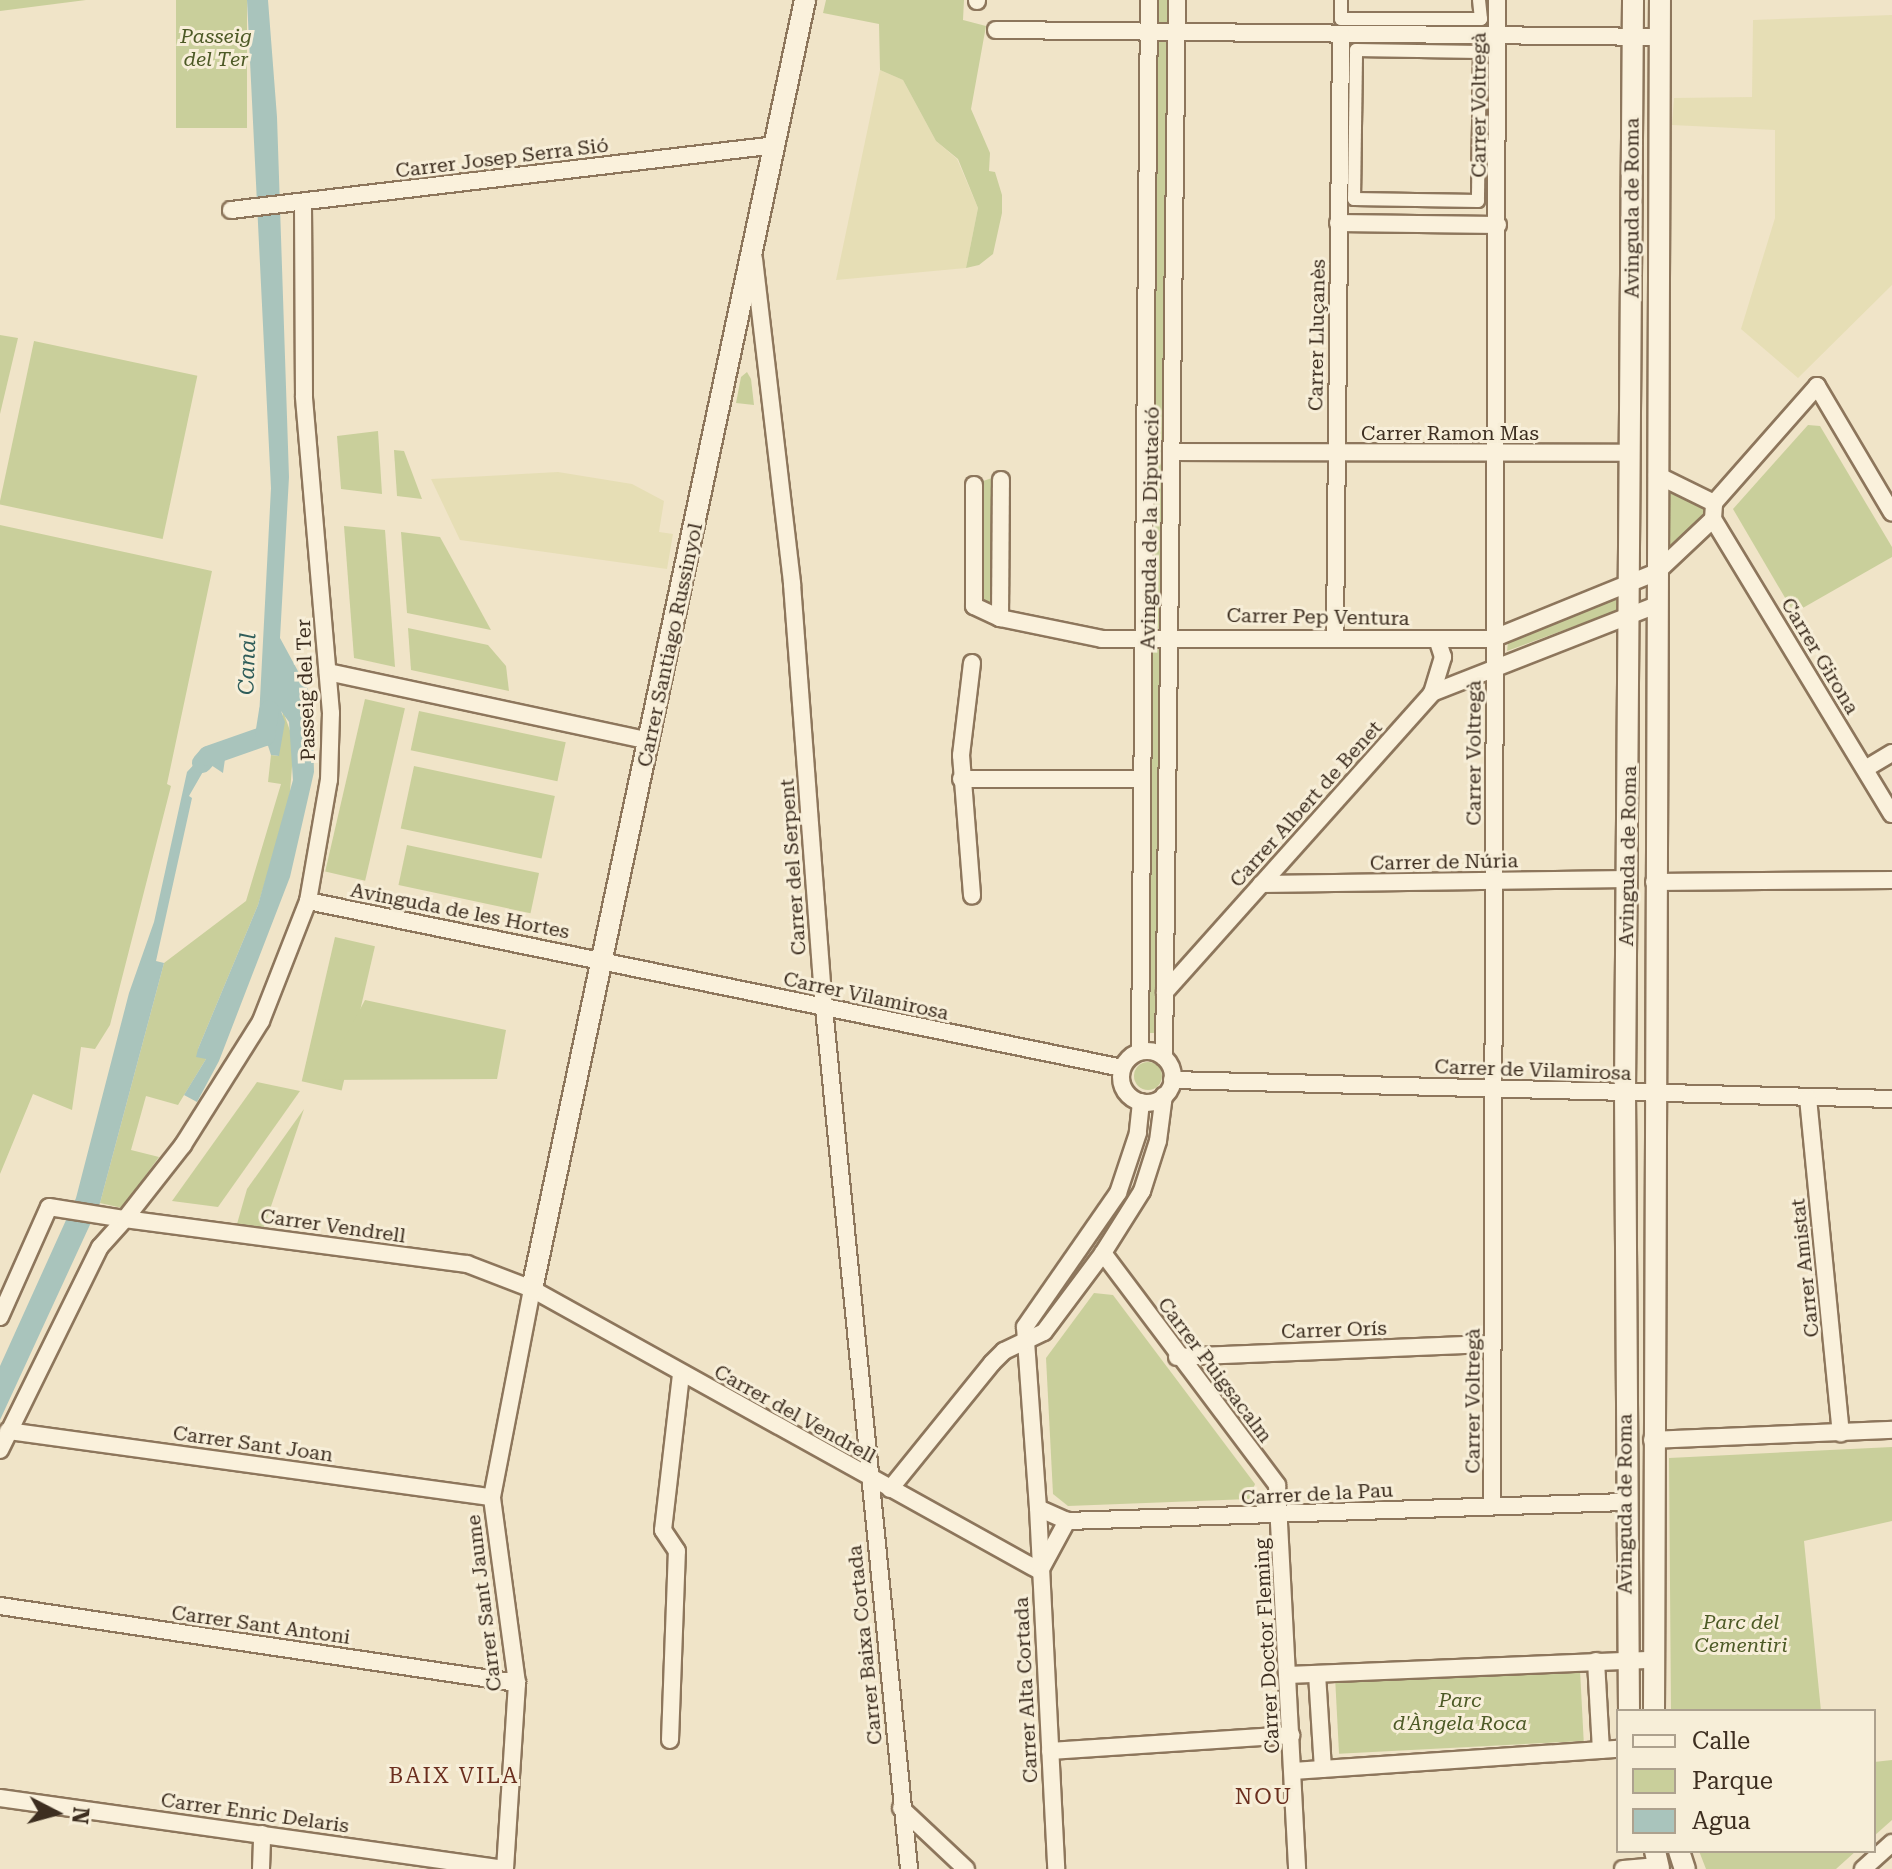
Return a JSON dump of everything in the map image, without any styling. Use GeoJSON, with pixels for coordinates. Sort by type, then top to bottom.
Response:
{"type":"FeatureCollection","features":[{"type":"Feature","properties":{"kind":"street","name":"Carrer Santiago Russinyol"},"geometry":{"type":"LineString","coordinates":[[532,1289],[805,0]]}},
{"type":"Feature","properties":{"kind":"street","name":"Avinguda de la Diputació"},"geometry":{"type":"LineString","coordinates":[[1140,1051],[1149,0]]}},
{"type":"Feature","properties":{"kind":"street","name":"Avinguda de la Diputació"},"geometry":{"type":"LineString","coordinates":[[1164,1057],[1177,0]]}},
{"type":"Feature","properties":{"kind":"street"},"geometry":{"type":"LineString","coordinates":[[1341,0],[1341,19],[1481,19],[1479,0]]}},
{"type":"Feature","properties":{"kind":"street","name":"Carrer Voltregà"},"geometry":{"type":"LineString","coordinates":[[1492,1505],[1495,882],[1492,639],[1500,35],[1497,0]]}},
{"type":"Feature","properties":{"kind":"street","name":"Avinguda de Roma"},"geometry":{"type":"LineString","coordinates":[[1629,1709],[1624,1502],[1633,0]]}},
{"type":"Feature","properties":{"kind":"street","name":"Avinguda de Roma"},"geometry":{"type":"LineString","coordinates":[[1654,1709],[1651,1660],[1660,0]]}},
{"type":"Feature","properties":{"kind":"street"},"geometry":{"type":"LineString","coordinates":[[996,30],[1659,37]]}},
{"type":"Feature","properties":{"kind":"street","name":"Carrer Lluçanès"},"geometry":{"type":"LineString","coordinates":[[1335,638],[1341,34]]}},
{"type":"Feature","properties":{"kind":"street"},"geometry":{"type":"LineString","coordinates":[[1356,50],[1480,52],[1478,201],[1354,199],[1356,50]]}},
{"type":"Feature","properties":{"kind":"street","name":"Carrer Josep Serra Sió"},"geometry":{"type":"LineString","coordinates":[[231,210],[776,145]]}},
{"type":"Feature","properties":{"kind":"street","name":"Passeig del Ter"},"geometry":{"type":"LineString","coordinates":[[0,1450],[100,1247],[125,1219],[221,1089],[261,1021],[308,901],[329,780],[328,672],[304,396],[303,203]]}},
{"type":"Feature","properties":{"kind":"street"},"geometry":{"type":"LineString","coordinates":[[1338,223],[1498,225]]}},
{"type":"Feature","properties":{"kind":"street","name":"Carrer del Serpent"},"geometry":{"type":"LineString","coordinates":[[753,254],[792,584],[824,1008],[869,1478]]}},
{"type":"Feature","properties":{"kind":"street"},"geometry":{"type":"LineString","coordinates":[[1492,639],[1657,572],[1714,511],[1817,386],[1892,513]]}},
{"type":"Feature","properties":{"kind":"street","name":"Carrer Ramon Mas"},"geometry":{"type":"LineString","coordinates":[[1172,452],[1631,453]]}},
{"type":"Feature","properties":{"kind":"street"},"geometry":{"type":"LineString","coordinates":[[1657,475],[1714,511]]}},
{"type":"Feature","properties":{"kind":"street"},"geometry":{"type":"LineString","coordinates":[[974,485],[974,606],[1000,618],[1001,480]]}},
{"type":"Feature","properties":{"kind":"street","name":"Carrer Girona"},"geometry":{"type":"LineString","coordinates":[[1714,511],[1892,814]]}},
{"type":"Feature","properties":{"kind":"street","name":"Carrer Albert de Benet"},"geometry":{"type":"LineString","coordinates":[[1165,992],[1432,693],[1493,666],[1656,605]]}},
{"type":"Feature","properties":{"kind":"street","name":"Carrer Pep Ventura"},"geometry":{"type":"LineString","coordinates":[[1000,618],[1085,637],[1492,639]]}},
{"type":"Feature","properties":{"kind":"street"},"geometry":{"type":"LineString","coordinates":[[1432,693],[1442,668],[1437,639]]}},
{"type":"Feature","properties":{"kind":"street"},"geometry":{"type":"LineString","coordinates":[[972,663],[961,779],[972,896]]}},
{"type":"Feature","properties":{"kind":"street"},"geometry":{"type":"LineString","coordinates":[[328,672],[650,741]]}},
{"type":"Feature","properties":{"kind":"street"},"geometry":{"type":"LineString","coordinates":[[1865,769],[1892,753]]}},
{"type":"Feature","properties":{"kind":"street"},"geometry":{"type":"LineString","coordinates":[[961,779],[1141,779]]}},
{"type":"Feature","properties":{"kind":"street","name":"Carrer de Núria"},"geometry":{"type":"LineString","coordinates":[[1261,884],[1628,879]]}},
{"type":"Feature","properties":{"kind":"street"},"geometry":{"type":"LineString","coordinates":[[1654,882],[1892,880]]}},
{"type":"Feature","properties":{"kind":"street","name":"Avinguda de les Hortes"},"geometry":{"type":"LineString","coordinates":[[308,901],[603,961]]}},
{"type":"Feature","properties":{"kind":"street","name":"Carrer Vilamirosa"},"geometry":{"type":"LineString","coordinates":[[603,961],[1122,1068]]}},
{"type":"Feature","properties":{"kind":"street"},"geometry":{"type":"LineString","coordinates":[[890,1489],[992,1363],[1026,1339],[1044,1332],[1103,1253],[1142,1191],[1158,1141],[1168,1088],[1164,1057],[1140,1051],[1122,1068],[1126,1093],[1141,1102]]}},
{"type":"Feature","properties":{"kind":"street","name":"Carrer de Vilamirosa"},"geometry":{"type":"LineString","coordinates":[[1168,1088],[1494,1087],[1892,1099]]}},
{"type":"Feature","properties":{"kind":"street"},"geometry":{"type":"LineString","coordinates":[[1141,1102],[1168,1088]]}},
{"type":"Feature","properties":{"kind":"street","name":"Carrer Amistat"},"geometry":{"type":"LineString","coordinates":[[1808,1098],[1841,1433]]}},
{"type":"Feature","properties":{"kind":"street"},"geometry":{"type":"LineString","coordinates":[[1026,1339],[1025,1327],[1118,1193],[1138,1133],[1141,1102]]}},
{"type":"Feature","properties":{"kind":"street"},"geometry":{"type":"LineString","coordinates":[[0,1317],[49,1207],[94,1217],[125,1219]]}},
{"type":"Feature","properties":{"kind":"street","name":"Carrer Vendrell"},"geometry":{"type":"LineString","coordinates":[[125,1219],[467,1264],[532,1289]]}},
{"type":"Feature","properties":{"kind":"street","name":"Carrer Puigsacalm"},"geometry":{"type":"LineString","coordinates":[[1103,1253],[1177,1357],[1277,1485],[1280,1517]]}},
{"type":"Feature","properties":{"kind":"street","name":"Carrer del Vendrell"},"geometry":{"type":"LineString","coordinates":[[532,1289],[1040,1571]]}},
{"type":"Feature","properties":{"kind":"street","name":"Carrer Sant Jaume"},"geometry":{"type":"LineString","coordinates":[[505,1869],[517,1683],[492,1497],[532,1289]]}},
{"type":"Feature","properties":{"kind":"street","name":"Carrer Alta Cortada"},"geometry":{"type":"LineString","coordinates":[[1026,1339],[1038,1508],[1056,1869]]}},
{"type":"Feature","properties":{"kind":"street","name":"Carrer Orís"},"geometry":{"type":"LineString","coordinates":[[1177,1357],[1493,1344]]}},
{"type":"Feature","properties":{"kind":"street"},"geometry":{"type":"LineString","coordinates":[[670,1740],[677,1551],[663,1530],[681,1374]]}},
{"type":"Feature","properties":{"kind":"street"},"geometry":{"type":"LineString","coordinates":[[1652,1440],[1892,1430]]}},
{"type":"Feature","properties":{"kind":"street","name":"Carrer Sant Joan"},"geometry":{"type":"LineString","coordinates":[[8,1431],[492,1497]]}},
{"type":"Feature","properties":{"kind":"street","name":"Carrer Baixa Cortada"},"geometry":{"type":"LineString","coordinates":[[869,1478],[909,1869]]}},
{"type":"Feature","properties":{"kind":"street","name":"Carrer de la Pau"},"geometry":{"type":"LineString","coordinates":[[1067,1521],[1280,1517],[1492,1505],[1624,1502]]}},
{"type":"Feature","properties":{"kind":"street"},"geometry":{"type":"LineString","coordinates":[[1038,1508],[1067,1521],[1040,1571]]}},
{"type":"Feature","properties":{"kind":"street","name":"Carrer Doctor Fleming"},"geometry":{"type":"LineString","coordinates":[[1280,1517],[1297,1869]]}},
{"type":"Feature","properties":{"kind":"street","name":"Carrer Sant Antoni"},"geometry":{"type":"LineString","coordinates":[[0,1606],[517,1683]]}},
{"type":"Feature","properties":{"kind":"street"},"geometry":{"type":"LineString","coordinates":[[1290,1675],[1651,1660]]}},
{"type":"Feature","properties":{"kind":"street"},"geometry":{"type":"LineString","coordinates":[[1596,1661],[1601,1750]]}},
{"type":"Feature","properties":{"kind":"street"},"geometry":{"type":"LineString","coordinates":[[1317,1674],[1323,1769]]}},
{"type":"Feature","properties":{"kind":"street"},"geometry":{"type":"LineString","coordinates":[[1050,1751],[1291,1735]]}},
{"type":"Feature","properties":{"kind":"street"},"geometry":{"type":"LineString","coordinates":[[1293,1771],[1616,1749]]}},
{"type":"Feature","properties":{"kind":"street","name":"Carrer Enric Delaris"},"geometry":{"type":"LineString","coordinates":[[0,1798],[262,1834],[455,1865],[505,1869]]}},
{"type":"Feature","properties":{"kind":"street"},"geometry":{"type":"LineString","coordinates":[[901,1808],[966,1869]]}},
{"type":"Feature","properties":{"kind":"street"},"geometry":{"type":"LineString","coordinates":[[261,1869],[262,1834]]}},
{"type":"Feature","properties":{"kind":"street"},"geometry":{"type":"LineString","coordinates":[[1863,1869],[1892,1843]]}},
{"type":"Feature","properties":{"kind":"street"},"geometry":{"type":"LineString","coordinates":[[1623,1869],[1657,1862]]}},
{"type":"Feature","properties":{"kind":"shaded area"},"geometry":{"type":"Polygon","coordinates":[[[1892,15],[1892,285],[1798,378],[1741,329],[1775,218],[1775,130],[1672,125],[1674,98],[1752,97],[1753,20],[1892,15]]]}},
{"type":"Feature","properties":{"kind":"shaded area"},"geometry":{"type":"Polygon","coordinates":[[[880,70],[903,80],[936,141],[957,159],[978,208],[966,268],[836,280],[880,70]]]}},
{"type":"Feature","properties":{"kind":"shaded area"},"geometry":{"type":"Polygon","coordinates":[[[558,472],[632,484],[664,501],[659,532],[673,534],[667,569],[460,540],[431,479],[558,472]]]}},
{"type":"Feature","properties":{"kind":"green space"},"geometry":{"type":"Polygon","coordinates":[[[0,0],[86,0],[0,11],[0,0]]]}},
{"type":"Feature","properties":{"kind":"green space","name":"Passeig del Ter"},"geometry":{"type":"Polygon","coordinates":[[[176,0],[247,0],[247,128],[176,128],[176,0]]]}},
{"type":"Feature","properties":{"kind":"green space"},"geometry":{"type":"Polygon","coordinates":[[[826,0],[964,0],[963,20],[986,26],[971,109],[990,153],[989,171],[995,172],[1002,195],[1002,213],[993,254],[979,265],[966,268],[978,208],[958,159],[936,141],[903,80],[880,70],[879,24],[823,13],[826,0]]]}},
{"type":"Feature","properties":{"kind":"green space"},"geometry":{"type":"Polygon","coordinates":[[[1155,0],[1170,0],[1170,24],[1155,24],[1155,0]]]}},
{"type":"Feature","properties":{"kind":"green space"},"geometry":{"type":"Polygon","coordinates":[[[1154,39],[1170,40],[1162,630],[1150,630],[1154,39]]]}},
{"type":"Feature","properties":{"kind":"green space"},"geometry":{"type":"Polygon","coordinates":[[[0,335],[18,338],[0,414],[0,335]]]}},
{"type":"Feature","properties":{"kind":"green space"},"geometry":{"type":"Polygon","coordinates":[[[34,341],[197,376],[163,539],[0,505],[34,341]]]}},
{"type":"Feature","properties":{"kind":"green space"},"geometry":{"type":"Polygon","coordinates":[[[747,372],[751,379],[754,405],[736,403],[741,377],[747,372]]]}},
{"type":"Feature","properties":{"kind":"green space"},"geometry":{"type":"Polygon","coordinates":[[[1808,425],[1820,426],[1892,547],[1892,557],[1794,613],[1733,509],[1808,425]]]}},
{"type":"Feature","properties":{"kind":"green space"},"geometry":{"type":"Polygon","coordinates":[[[378,431],[382,494],[341,489],[337,436],[378,431]]]}},
{"type":"Feature","properties":{"kind":"green space"},"geometry":{"type":"Polygon","coordinates":[[[394,450],[404,451],[422,499],[397,496],[394,450]]]}},
{"type":"Feature","properties":{"kind":"green space"},"geometry":{"type":"Polygon","coordinates":[[[992,478],[992,605],[982,599],[983,481],[992,478]]]}},
{"type":"Feature","properties":{"kind":"green space"},"geometry":{"type":"Polygon","coordinates":[[[1661,487],[1704,508],[1705,516],[1658,559],[1661,487]]]}},
{"type":"Feature","properties":{"kind":"green space"},"geometry":{"type":"Polygon","coordinates":[[[0,525],[212,571],[167,784],[171,786],[110,1025],[95,1049],[81,1047],[72,1110],[33,1094],[0,1174],[0,525]]]}},
{"type":"Feature","properties":{"kind":"green space"},"geometry":{"type":"Polygon","coordinates":[[[344,526],[385,530],[395,667],[354,658],[344,526]]]}},
{"type":"Feature","properties":{"kind":"green space"},"geometry":{"type":"Polygon","coordinates":[[[401,532],[440,537],[491,630],[407,613],[401,532]]]}},
{"type":"Feature","properties":{"kind":"green space"},"geometry":{"type":"Polygon","coordinates":[[[1624,595],[1624,608],[1507,651],[1508,642],[1624,595]]]}},
{"type":"Feature","properties":{"kind":"green space"},"geometry":{"type":"Polygon","coordinates":[[[408,628],[488,645],[506,666],[509,691],[411,670],[408,628]]]}},
{"type":"Feature","properties":{"kind":"green space"},"geometry":{"type":"Polygon","coordinates":[[[1149,644],[1161,644],[1161,1033],[1149,1033],[1149,644]]]}},
{"type":"Feature","properties":{"kind":"green space"},"geometry":{"type":"Polygon","coordinates":[[[365,699],[405,708],[365,881],[325,871],[365,699]]]}},
{"type":"Feature","properties":{"kind":"green space"},"geometry":{"type":"Polygon","coordinates":[[[283,711],[294,742],[289,804],[258,905],[198,1049],[206,1059],[178,1105],[146,1096],[131,1150],[159,1157],[122,1208],[100,1203],[164,963],[246,901],[281,784],[268,782],[271,755],[278,756],[283,711]]]}},
{"type":"Feature","properties":{"kind":"green space"},"geometry":{"type":"Polygon","coordinates":[[[419,711],[566,742],[557,781],[411,750],[419,711]]]}},
{"type":"Feature","properties":{"kind":"green space"},"geometry":{"type":"Polygon","coordinates":[[[414,766],[555,796],[542,859],[401,829],[414,766]]]}},
{"type":"Feature","properties":{"kind":"green space"},"geometry":{"type":"Polygon","coordinates":[[[407,845],[539,873],[531,913],[398,885],[407,845]]]}},
{"type":"Feature","properties":{"kind":"green space"},"geometry":{"type":"Polygon","coordinates":[[[335,937],[375,946],[342,1090],[302,1081],[335,937]]]}},
{"type":"Feature","properties":{"kind":"green space"},"geometry":{"type":"Polygon","coordinates":[[[365,1000],[506,1030],[497,1079],[322,1080],[365,1000]]]}},
{"type":"Feature","properties":{"kind":"green space"},"geometry":{"type":"Polygon","coordinates":[[[1148,1062],[1158,1066],[1162,1076],[1158,1086],[1148,1090],[1138,1086],[1134,1076],[1138,1066],[1148,1062]]]}},
{"type":"Feature","properties":{"kind":"green space"},"geometry":{"type":"Polygon","coordinates":[[[257,1082],[300,1091],[218,1207],[172,1201],[257,1082]]]}},
{"type":"Feature","properties":{"kind":"green space"},"geometry":{"type":"Polygon","coordinates":[[[304,1109],[264,1227],[237,1224],[247,1189],[304,1109]]]}},
{"type":"Feature","properties":{"kind":"green space"},"geometry":{"type":"Polygon","coordinates":[[[1094,1293],[1113,1295],[1255,1484],[1249,1499],[1068,1506],[1053,1494],[1046,1358],[1094,1293]]]}},
{"type":"Feature","properties":{"kind":"green space","name":"Parc del Cementiri"},"geometry":{"type":"Polygon","coordinates":[[[1892,1447],[1892,1521],[1804,1541],[1821,1709],[1671,1709],[1669,1458],[1892,1447]]]}},
{"type":"Feature","properties":{"kind":"green space","name":"Parc d'Àngela Roca"},"geometry":{"type":"Polygon","coordinates":[[[1580,1670],[1584,1741],[1339,1754],[1335,1683],[1580,1670]]]}},
{"type":"Feature","properties":{"kind":"green space"},"geometry":{"type":"Polygon","coordinates":[[[1892,1760],[1892,1820],[1876,1834],[1876,1762],[1892,1760]]]}},
{"type":"Feature","properties":{"kind":"green space"},"geometry":{"type":"Polygon","coordinates":[[[1700,1853],[1854,1853],[1836,1869],[1706,1869],[1700,1853]]]}},
{"type":"Feature","properties":{"kind":"water"},"geometry":{"type":"Polygon","coordinates":[[[247,0],[268,0],[277,117],[289,477],[280,638],[312,697],[314,772],[290,877],[219,1061],[197,1102],[184,1095],[206,1059],[196,1057],[198,1049],[258,905],[293,780],[289,722],[281,711],[285,722],[279,756],[271,755],[259,718],[271,488],[247,0]]]}},
{"type":"Feature","properties":{"kind":"water"},"geometry":{"type":"Polygon","coordinates":[[[211,746],[226,752],[223,773],[208,763],[189,796],[192,798],[156,961],[164,963],[100,1203],[0,1420],[0,1366],[76,1198],[129,993],[154,922],[187,772],[211,746]]]}},
{"type":"Feature","properties":{"kind":"waterway","name":"Canal"},"geometry":{"type":"LineString","coordinates":[[202,763],[208,756],[265,736],[269,710]]}},
{"type":"Feature","properties":{"kind":"district","name":"BAIX VILA"},"geometry":{"type":"Point","coordinates":[454,1776]}},
{"type":"Feature","properties":{"kind":"district","name":"NOU"},"geometry":{"type":"Point","coordinates":[1264,1797]}}]}
